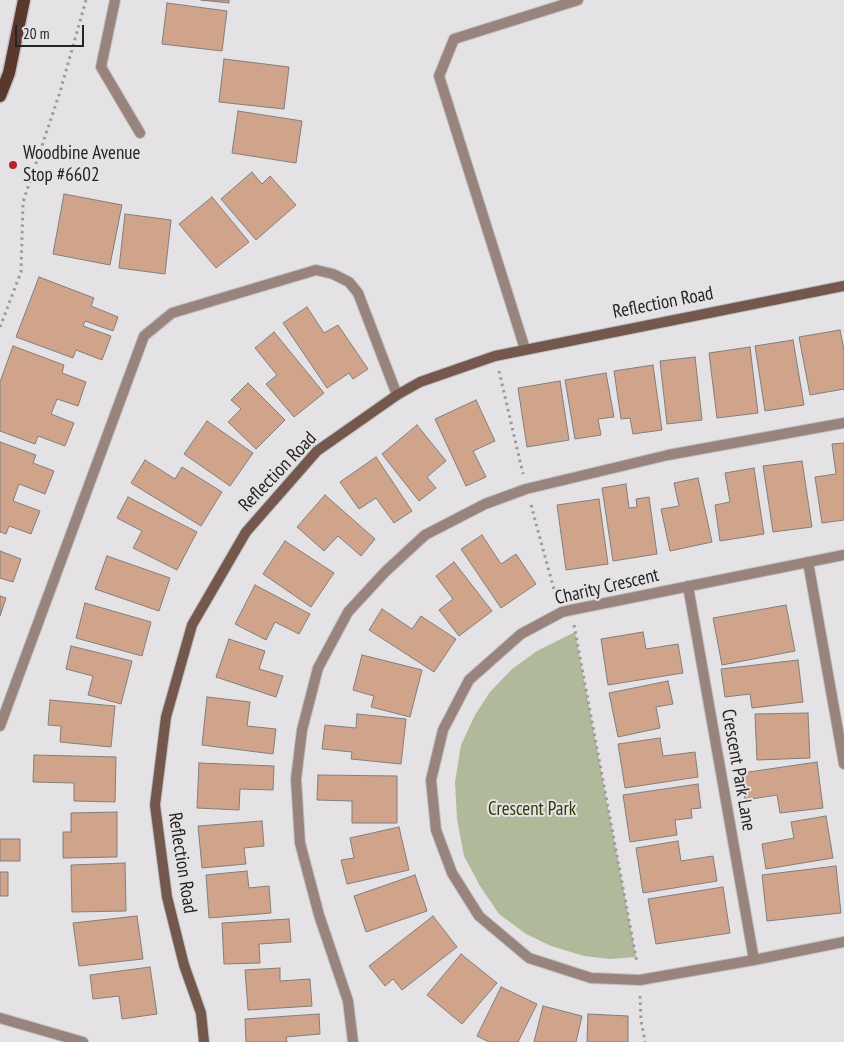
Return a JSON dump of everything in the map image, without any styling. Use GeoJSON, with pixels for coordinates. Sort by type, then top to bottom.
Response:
{"type":"FeatureCollection","features":[{"type":"Feature","properties":{"kind":"main road"},"geometry":{"type":"LineString","coordinates":[[0,96],[4,71],[24,0]]}},
{"type":"Feature","properties":{"kind":"street"},"geometry":{"type":"LineString","coordinates":[[115,0],[102,68],[140,133]]}},
{"type":"Feature","properties":{"kind":"street"},"geometry":{"type":"LineString","coordinates":[[525,349],[439,76],[454,39],[578,0]]}},
{"type":"Feature","properties":{"kind":"street"},"geometry":{"type":"LineString","coordinates":[[0,726],[144,336],[158,324],[172,313],[217,298],[316,270],[333,274],[349,282],[358,293],[397,395]]}},
{"type":"Feature","properties":{"kind":"street","name":"Reflection Road"},"geometry":{"type":"LineString","coordinates":[[204,1042],[201,1013],[184,965],[167,897],[155,805],[166,717],[192,625],[246,532],[317,451],[397,395],[420,382],[495,356],[525,349],[844,286]]}},
{"type":"Feature","properties":{"kind":"street"},"geometry":{"type":"LineString","coordinates":[[353,1042],[348,1001],[319,915],[300,843],[296,779],[302,730],[318,668],[348,612],[385,572],[425,535],[485,504],[526,489],[668,455],[844,423]]}},
{"type":"Feature","properties":{"kind":"street","name":"Charity Crescent"},"geometry":{"type":"LineString","coordinates":[[844,555],[562,612],[521,634],[469,680],[443,730],[430,780],[436,830],[452,873],[479,916],[530,958],[591,978],[640,980],[844,942]]}},
{"type":"Feature","properties":{"kind":"street"},"geometry":{"type":"LineString","coordinates":[[808,562],[844,764]]}},
{"type":"Feature","properties":{"kind":"street","name":"Crescent Park Lane"},"geometry":{"type":"LineString","coordinates":[[688,586],[754,960]]}},
{"type":"Feature","properties":{"kind":"street"},"geometry":{"type":"LineString","coordinates":[[0,1018],[84,1042]]}},
{"type":"Feature","properties":{"kind":"path"},"geometry":{"type":"LineString","coordinates":[[0,327],[21,272],[23,202],[60,92],[86,0]]}},
{"type":"Feature","properties":{"kind":"path"},"geometry":{"type":"LineString","coordinates":[[571,610],[640,980],[641,1020],[645,1042]]}},
{"type":"Feature","properties":{"kind":"green space","name":"Crescent Park"},"geometry":{"type":"Polygon","coordinates":[[[575,632],[636,957],[610,959],[584,956],[551,946],[526,934],[499,914],[480,886],[464,856],[457,819],[455,782],[461,745],[475,715],[490,692],[512,669],[537,651],[575,632]]]}},
{"type":"Feature","properties":{"kind":"building"},"geometry":{"type":"Polygon","coordinates":[[[201,0],[229,0],[229,3],[201,0]]]}},
{"type":"Feature","properties":{"kind":"building"},"geometry":{"type":"Polygon","coordinates":[[[167,3],[227,11],[222,51],[162,44],[167,3]]]}},
{"type":"Feature","properties":{"kind":"building"},"geometry":{"type":"Polygon","coordinates":[[[224,59],[289,67],[284,109],[219,102],[224,59]]]}},
{"type":"Feature","properties":{"kind":"building"},"geometry":{"type":"Polygon","coordinates":[[[238,111],[302,121],[296,163],[232,153],[238,111]]]}},
{"type":"Feature","properties":{"kind":"building"},"geometry":{"type":"Polygon","coordinates":[[[252,172],[262,184],[270,176],[296,205],[256,240],[221,199],[252,172]]]}},
{"type":"Feature","properties":{"kind":"building"},"geometry":{"type":"Polygon","coordinates":[[[64,194],[122,205],[110,265],[53,254],[64,194]]]}},
{"type":"Feature","properties":{"kind":"building"},"geometry":{"type":"Polygon","coordinates":[[[212,197],[249,242],[216,268],[179,224],[212,197]]]}},
{"type":"Feature","properties":{"kind":"building"},"geometry":{"type":"Polygon","coordinates":[[[125,214],[171,220],[165,274],[119,268],[125,214]]]}},
{"type":"Feature","properties":{"kind":"building"},"geometry":{"type":"Polygon","coordinates":[[[39,277],[94,298],[91,306],[118,317],[113,331],[85,321],[83,326],[111,336],[102,360],[76,350],[73,358],[16,337],[39,277]]]}},
{"type":"Feature","properties":{"kind":"building"},"geometry":{"type":"Polygon","coordinates":[[[307,307],[324,333],[338,325],[368,369],[353,379],[349,373],[327,388],[283,323],[307,307]]]}},
{"type":"Feature","properties":{"kind":"building"},"geometry":{"type":"Polygon","coordinates":[[[840,330],[844,350],[844,389],[810,395],[799,337],[840,330]]]}},
{"type":"Feature","properties":{"kind":"building"},"geometry":{"type":"Polygon","coordinates":[[[274,332],[324,393],[294,417],[266,384],[277,375],[255,348],[274,332]]]}},
{"type":"Feature","properties":{"kind":"building"},"geometry":{"type":"Polygon","coordinates":[[[793,340],[804,405],[765,411],[755,346],[793,340]]]}},
{"type":"Feature","properties":{"kind":"building"},"geometry":{"type":"Polygon","coordinates":[[[13,346],[64,365],[62,373],[86,382],[78,406],[57,399],[51,414],[74,423],[65,446],[38,436],[35,444],[0,431],[0,382],[13,346]]]}},
{"type":"Feature","properties":{"kind":"building"},"geometry":{"type":"Polygon","coordinates":[[[750,347],[758,413],[717,418],[709,353],[750,347]]]}},
{"type":"Feature","properties":{"kind":"building"},"geometry":{"type":"Polygon","coordinates":[[[695,357],[702,420],[667,424],[660,361],[695,357]]]}},
{"type":"Feature","properties":{"kind":"building"},"geometry":{"type":"Polygon","coordinates":[[[653,365],[662,430],[633,434],[630,418],[621,419],[614,371],[653,365]]]}},
{"type":"Feature","properties":{"kind":"building"},"geometry":{"type":"Polygon","coordinates":[[[606,373],[614,417],[598,419],[601,435],[575,439],[565,380],[606,373]]]}},
{"type":"Feature","properties":{"kind":"building"},"geometry":{"type":"Polygon","coordinates":[[[560,381],[569,440],[527,447],[518,388],[560,381]]]}},
{"type":"Feature","properties":{"kind":"building"},"geometry":{"type":"Polygon","coordinates":[[[248,383],[285,420],[256,449],[228,422],[241,409],[231,400],[248,383]]]}},
{"type":"Feature","properties":{"kind":"building"},"geometry":{"type":"Polygon","coordinates":[[[476,400],[495,441],[473,451],[486,477],[466,486],[435,419],[476,400]]]}},
{"type":"Feature","properties":{"kind":"building"},"geometry":{"type":"Polygon","coordinates":[[[207,421],[253,453],[230,486],[184,454],[207,421]]]}},
{"type":"Feature","properties":{"kind":"building"},"geometry":{"type":"Polygon","coordinates":[[[417,425],[446,461],[427,477],[436,488],[419,501],[382,454],[417,425]]]}},
{"type":"Feature","properties":{"kind":"building"},"geometry":{"type":"Polygon","coordinates":[[[0,442],[36,455],[33,463],[54,471],[45,494],[19,484],[13,501],[40,511],[31,534],[9,526],[6,534],[0,532],[0,442]]]}},
{"type":"Feature","properties":{"kind":"building"},"geometry":{"type":"Polygon","coordinates":[[[844,443],[844,520],[822,523],[815,477],[836,474],[832,444],[844,443]]]}},
{"type":"Feature","properties":{"kind":"building"},"geometry":{"type":"Polygon","coordinates":[[[376,457],[412,511],[394,523],[376,498],[359,509],[340,482],[376,457]]]}},
{"type":"Feature","properties":{"kind":"building"},"geometry":{"type":"Polygon","coordinates":[[[145,460],[175,479],[182,467],[222,492],[201,526],[131,483],[145,460]]]}},
{"type":"Feature","properties":{"kind":"building"},"geometry":{"type":"Polygon","coordinates":[[[802,461],[812,527],[773,532],[763,466],[802,461]]]}},
{"type":"Feature","properties":{"kind":"building"},"geometry":{"type":"Polygon","coordinates":[[[754,468],[764,534],[720,541],[715,505],[730,502],[725,473],[754,468]]]}},
{"type":"Feature","properties":{"kind":"building"},"geometry":{"type":"Polygon","coordinates":[[[698,478],[712,542],[670,551],[661,509],[679,506],[674,483],[698,478]]]}},
{"type":"Feature","properties":{"kind":"building"},"geometry":{"type":"Polygon","coordinates":[[[626,484],[629,508],[637,507],[636,499],[649,497],[657,554],[613,561],[602,488],[626,484]]]}},
{"type":"Feature","properties":{"kind":"building"},"geometry":{"type":"Polygon","coordinates":[[[325,495],[375,539],[361,556],[338,536],[324,551],[297,527],[325,495]]]}},
{"type":"Feature","properties":{"kind":"building"},"geometry":{"type":"Polygon","coordinates":[[[128,497],[197,532],[177,570],[133,548],[142,531],[117,518],[128,497]]]}},
{"type":"Feature","properties":{"kind":"building"},"geometry":{"type":"Polygon","coordinates":[[[599,499],[608,564],[566,570],[557,505],[599,499]]]}},
{"type":"Feature","properties":{"kind":"building"},"geometry":{"type":"Polygon","coordinates":[[[482,535],[501,564],[516,554],[536,584],[501,608],[461,549],[482,535]]]}},
{"type":"Feature","properties":{"kind":"building"},"geometry":{"type":"Polygon","coordinates":[[[285,541],[334,573],[311,607],[263,574],[285,541]]]}},
{"type":"Feature","properties":{"kind":"building"},"geometry":{"type":"Polygon","coordinates":[[[0,551],[21,559],[13,582],[0,578],[0,551]]]}},
{"type":"Feature","properties":{"kind":"building"},"geometry":{"type":"Polygon","coordinates":[[[107,556],[170,578],[159,611],[95,589],[107,556]]]}},
{"type":"Feature","properties":{"kind":"building"},"geometry":{"type":"Polygon","coordinates":[[[454,562],[492,611],[459,636],[439,610],[453,599],[436,576],[454,562]]]}},
{"type":"Feature","properties":{"kind":"building"},"geometry":{"type":"Polygon","coordinates":[[[255,585],[310,614],[299,634],[275,622],[266,640],[235,624],[255,585]]]}},
{"type":"Feature","properties":{"kind":"building"},"geometry":{"type":"Polygon","coordinates":[[[0,596],[6,598],[0,616],[0,596]]]}},
{"type":"Feature","properties":{"kind":"building"},"geometry":{"type":"Polygon","coordinates":[[[85,603],[151,622],[142,656],[76,638],[85,603]]]}},
{"type":"Feature","properties":{"kind":"building"},"geometry":{"type":"Polygon","coordinates":[[[786,605],[795,651],[722,665],[713,618],[786,605]]]}},
{"type":"Feature","properties":{"kind":"building"},"geometry":{"type":"Polygon","coordinates":[[[382,609],[412,629],[421,616],[456,639],[434,672],[369,630],[382,609]]]}},
{"type":"Feature","properties":{"kind":"building"},"geometry":{"type":"Polygon","coordinates":[[[643,632],[646,649],[678,644],[683,673],[608,685],[601,639],[643,632]]]}},
{"type":"Feature","properties":{"kind":"building"},"geometry":{"type":"Polygon","coordinates":[[[229,639],[265,651],[259,669],[283,676],[276,697],[216,677],[229,639]]]}},
{"type":"Feature","properties":{"kind":"building"},"geometry":{"type":"Polygon","coordinates":[[[71,646],[132,661],[121,704],[88,695],[93,676],[66,669],[71,646]]]}},
{"type":"Feature","properties":{"kind":"building"},"geometry":{"type":"Polygon","coordinates":[[[362,655],[422,670],[410,717],[371,707],[374,696],[353,690],[362,655]]]}},
{"type":"Feature","properties":{"kind":"building"},"geometry":{"type":"Polygon","coordinates":[[[798,660],[803,702],[752,708],[750,694],[725,697],[721,669],[798,660]]]}},
{"type":"Feature","properties":{"kind":"building"},"geometry":{"type":"Polygon","coordinates":[[[668,681],[673,704],[656,707],[660,728],[618,737],[609,693],[668,681]]]}},
{"type":"Feature","properties":{"kind":"building"},"geometry":{"type":"Polygon","coordinates":[[[207,697],[250,702],[247,726],[276,729],[273,754],[202,745],[207,697]]]}},
{"type":"Feature","properties":{"kind":"building"},"geometry":{"type":"Polygon","coordinates":[[[50,700],[115,706],[111,747],[60,742],[61,726],[48,725],[50,700]]]}},
{"type":"Feature","properties":{"kind":"building"},"geometry":{"type":"Polygon","coordinates":[[[808,713],[810,758],[757,760],[755,714],[808,713]]]}},
{"type":"Feature","properties":{"kind":"building"},"geometry":{"type":"Polygon","coordinates":[[[357,714],[406,719],[401,764],[351,759],[352,752],[322,749],[325,725],[356,728],[357,714]]]}},
{"type":"Feature","properties":{"kind":"building"},"geometry":{"type":"Polygon","coordinates":[[[660,738],[663,756],[695,752],[698,777],[625,788],[618,744],[660,738]]]}},
{"type":"Feature","properties":{"kind":"building"},"geometry":{"type":"Polygon","coordinates":[[[34,755],[116,757],[115,802],[74,801],[74,783],[33,782],[34,755]]]}},
{"type":"Feature","properties":{"kind":"building"},"geometry":{"type":"Polygon","coordinates":[[[817,762],[823,808],[780,813],[777,795],[745,800],[742,773],[817,762]]]}},
{"type":"Feature","properties":{"kind":"building"},"geometry":{"type":"Polygon","coordinates":[[[199,763],[274,766],[273,790],[240,789],[239,810],[197,808],[199,763]]]}},
{"type":"Feature","properties":{"kind":"building"},"geometry":{"type":"Polygon","coordinates":[[[318,775],[397,776],[397,823],[352,823],[352,801],[317,800],[318,775]]]}},
{"type":"Feature","properties":{"kind":"building"},"geometry":{"type":"Polygon","coordinates":[[[698,784],[701,808],[691,809],[692,818],[675,820],[677,835],[630,842],[623,795],[698,784]]]}},
{"type":"Feature","properties":{"kind":"building"},"geometry":{"type":"Polygon","coordinates":[[[117,812],[117,857],[63,858],[63,832],[71,832],[71,813],[117,812]]]}},
{"type":"Feature","properties":{"kind":"building"},"geometry":{"type":"Polygon","coordinates":[[[826,816],[833,858],[766,869],[762,844],[794,838],[791,822],[826,816]]]}},
{"type":"Feature","properties":{"kind":"building"},"geometry":{"type":"Polygon","coordinates":[[[262,821],[264,846],[244,848],[246,864],[202,868],[198,826],[262,821]]]}},
{"type":"Feature","properties":{"kind":"building"},"geometry":{"type":"Polygon","coordinates":[[[399,827],[409,870],[347,884],[341,860],[354,858],[350,838],[399,827]]]}},
{"type":"Feature","properties":{"kind":"building"},"geometry":{"type":"Polygon","coordinates":[[[0,839],[20,839],[20,861],[0,861],[0,839]]]}},
{"type":"Feature","properties":{"kind":"building"},"geometry":{"type":"Polygon","coordinates":[[[678,841],[681,861],[713,856],[717,881],[643,893],[636,848],[678,841]]]}},
{"type":"Feature","properties":{"kind":"building"},"geometry":{"type":"Polygon","coordinates":[[[125,863],[126,911],[72,912],[71,865],[125,863]]]}},
{"type":"Feature","properties":{"kind":"building"},"geometry":{"type":"Polygon","coordinates":[[[836,866],[841,913],[767,921],[762,875],[836,866]]]}},
{"type":"Feature","properties":{"kind":"building"},"geometry":{"type":"Polygon","coordinates":[[[247,871],[249,888],[269,886],[271,913],[209,918],[206,875],[247,871]]]}},
{"type":"Feature","properties":{"kind":"building"},"geometry":{"type":"Polygon","coordinates":[[[0,872],[8,872],[8,896],[0,896],[0,872]]]}},
{"type":"Feature","properties":{"kind":"building"},"geometry":{"type":"Polygon","coordinates":[[[415,875],[427,911],[366,932],[354,896],[415,875]]]}},
{"type":"Feature","properties":{"kind":"building"},"geometry":{"type":"Polygon","coordinates":[[[723,887],[730,933],[656,944],[648,899],[723,887]]]}},
{"type":"Feature","properties":{"kind":"building"},"geometry":{"type":"Polygon","coordinates":[[[137,916],[143,959],[79,966],[73,923],[137,916]]]}},
{"type":"Feature","properties":{"kind":"building"},"geometry":{"type":"Polygon","coordinates":[[[433,916],[457,947],[402,990],[393,979],[385,986],[369,966],[433,916]]]}},
{"type":"Feature","properties":{"kind":"building"},"geometry":{"type":"Polygon","coordinates":[[[289,919],[291,942],[259,944],[260,963],[224,964],[222,923],[289,919]]]}},
{"type":"Feature","properties":{"kind":"building"},"geometry":{"type":"Polygon","coordinates":[[[461,954],[497,983],[462,1024],[427,995],[461,954]]]}},
{"type":"Feature","properties":{"kind":"building"},"geometry":{"type":"Polygon","coordinates":[[[150,967],[157,1014],[122,1019],[119,996],[93,999],[90,975],[150,967]]]}},
{"type":"Feature","properties":{"kind":"building"},"geometry":{"type":"Polygon","coordinates":[[[280,968],[280,981],[310,979],[312,1006],[248,1010],[245,970],[280,968]]]}},
{"type":"Feature","properties":{"kind":"building"},"geometry":{"type":"Polygon","coordinates":[[[501,987],[537,1004],[518,1042],[489,1042],[477,1036],[501,987]]]}},
{"type":"Feature","properties":{"kind":"building"},"geometry":{"type":"Polygon","coordinates":[[[543,1006],[582,1016],[576,1042],[534,1042],[543,1006]]]}},
{"type":"Feature","properties":{"kind":"building"},"geometry":{"type":"Polygon","coordinates":[[[319,1014],[320,1034],[286,1037],[287,1042],[246,1042],[245,1019],[319,1014]]]}},
{"type":"Feature","properties":{"kind":"building"},"geometry":{"type":"Polygon","coordinates":[[[588,1014],[628,1016],[628,1042],[587,1042],[588,1014]]]}},
{"type":"Feature","properties":{"kind":"place","name":"Woodbine Avenue Stop #6602"},"geometry":{"type":"Point","coordinates":[13,165]}}]}
